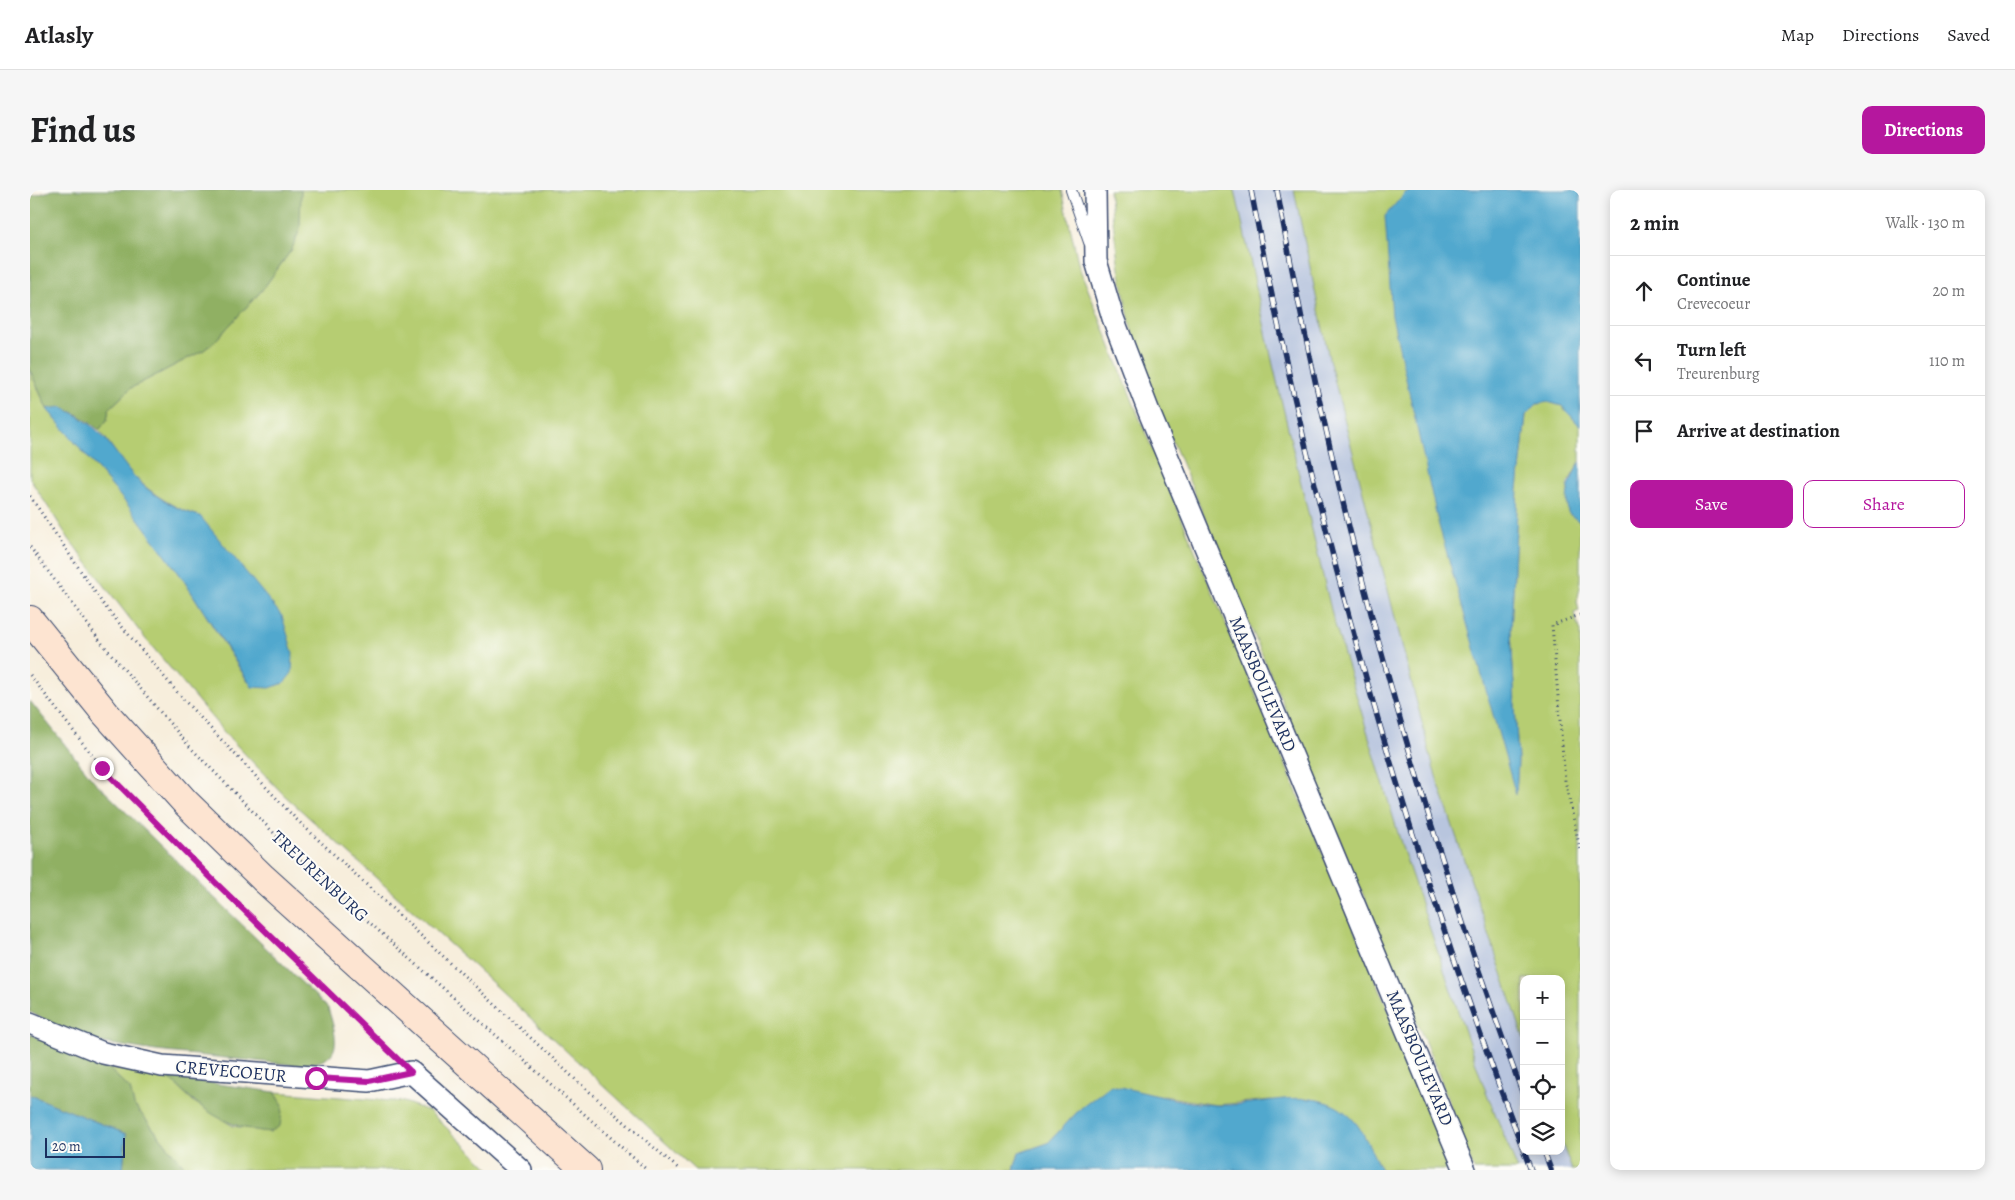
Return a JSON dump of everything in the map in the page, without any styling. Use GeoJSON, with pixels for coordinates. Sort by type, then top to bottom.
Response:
{"type":"FeatureCollection","features":[{"type":"Feature","properties":{"kind":"main road"},"geometry":{"type":"LineString","coordinates":[[30,620],[106,714],[186,803],[263,878],[586,1170]]}},
{"type":"Feature","properties":{"kind":"street","name":"MAASBOULEVARD"},"geometry":{"type":"LineString","coordinates":[[1095,190],[1096,262],[1113,318],[1149,412],[1465,1170]]}},
{"type":"Feature","properties":{"kind":"street","name":"CREVECOEUR"},"geometry":{"type":"LineString","coordinates":[[30,1023],[103,1053],[162,1066],[369,1081],[411,1072]]}},
{"type":"Feature","properties":{"kind":"street"},"geometry":{"type":"LineString","coordinates":[[411,1072],[521,1170]]}},
{"type":"Feature","properties":{"kind":"lane"},"geometry":{"type":"LineString","coordinates":[[1071,190],[1096,262]]}},
{"type":"Feature","properties":{"kind":"path"},"geometry":{"type":"LineString","coordinates":[[30,496],[109,611],[182,698],[290,812],[577,1081],[680,1170]]}},
{"type":"Feature","properties":{"kind":"path","name":"TREURENBURG"},"geometry":{"type":"LineString","coordinates":[[30,547],[100,641],[167,720],[305,866],[647,1170]]}},
{"type":"Feature","properties":{"kind":"path"},"geometry":{"type":"LineString","coordinates":[[1580,615],[1552,624],[1565,780],[1580,849]]}},
{"type":"Feature","properties":{"kind":"path"},"geometry":{"type":"LineString","coordinates":[[30,675],[102,768],[216,883],[411,1072]]}},
{"type":"Feature","properties":{"kind":"shaded area"},"geometry":{"type":"Polygon","coordinates":[[[1235,190],[1294,190],[1330,363],[1434,770],[1520,1027],[1520,1155],[1565,1155],[1565,1152],[1572,1170],[1518,1170],[1483,1084],[1404,853],[1333,618],[1273,365],[1235,190]]]}},
{"type":"Feature","properties":{"kind":"green space"},"geometry":{"type":"Polygon","coordinates":[[[53,190],[301,190],[300,229],[292,249],[263,289],[216,340],[204,350],[131,388],[109,409],[107,420],[99,430],[69,411],[47,409],[30,370],[30,197],[53,190]]]}},
{"type":"Feature","properties":{"kind":"green space"},"geometry":{"type":"Polygon","coordinates":[[[301,190],[1062,190],[1079,267],[1146,434],[1456,1170],[1381,1170],[1356,1123],[1271,1100],[1216,1105],[1164,1096],[1081,1108],[1048,1143],[1019,1153],[1014,1170],[695,1170],[484,975],[284,795],[224,732],[144,637],[69,539],[30,479],[30,370],[47,409],[131,509],[181,576],[248,682],[200,516],[173,505],[141,483],[99,430],[107,420],[109,409],[131,388],[204,350],[216,340],[263,289],[292,249],[301,190]]]}},
{"type":"Feature","properties":{"kind":"green space"},"geometry":{"type":"Polygon","coordinates":[[[1109,190],[1235,190],[1273,365],[1333,618],[1404,853],[1483,1084],[1518,1170],[1474,1170],[1438,1073],[1151,390],[1131,328],[1119,269],[1109,190]]]}},
{"type":"Feature","properties":{"kind":"green space"},"geometry":{"type":"Polygon","coordinates":[[[1294,190],[1414,190],[1405,193],[1516,793],[1518,761],[1511,631],[1518,489],[1526,415],[1537,404],[1548,402],[1562,406],[1580,426],[1580,462],[1568,483],[1568,513],[1580,522],[1580,587],[1577,602],[1579,611],[1574,613],[1580,632],[1580,1170],[1572,1170],[1565,1152],[1565,975],[1520,975],[1520,1027],[1434,770],[1330,363],[1294,190]]]}},
{"type":"Feature","properties":{"kind":"green space"},"geometry":{"type":"Polygon","coordinates":[[[30,701],[94,781],[328,1008],[335,1033],[334,1050],[330,1056],[322,1061],[311,1064],[296,1065],[156,1051],[97,1042],[66,1031],[30,1012],[30,701]]]}},
{"type":"Feature","properties":{"kind":"green space"},"geometry":{"type":"Polygon","coordinates":[[[30,1034],[108,1068],[130,1089],[134,1105],[183,1165],[184,1170],[123,1170],[126,1134],[30,1095],[30,1034]]]}},
{"type":"Feature","properties":{"kind":"green space"},"geometry":{"type":"Polygon","coordinates":[[[108,1068],[168,1077],[194,1102],[233,1126],[270,1132],[283,1105],[275,1092],[404,1102],[429,1111],[491,1170],[184,1170],[183,1165],[134,1105],[130,1089],[108,1068]]]}},
{"type":"Feature","properties":{"kind":"green space"},"geometry":{"type":"Polygon","coordinates":[[[168,1077],[275,1092],[283,1105],[280,1126],[270,1132],[254,1130],[226,1121],[191,1099],[168,1077]]]}},
{"type":"Feature","properties":{"kind":"water"},"geometry":{"type":"Polygon","coordinates":[[[1414,190],[1580,190],[1580,426],[1562,406],[1548,402],[1537,404],[1526,415],[1518,489],[1511,631],[1518,761],[1516,795],[1438,522],[1392,316],[1385,216],[1405,193],[1414,190]]]}},
{"type":"Feature","properties":{"kind":"water"},"geometry":{"type":"Polygon","coordinates":[[[61,407],[85,421],[102,435],[132,474],[146,488],[172,505],[200,516],[282,616],[293,653],[292,673],[284,683],[270,688],[252,687],[181,576],[131,509],[47,409],[61,407]]]}},
{"type":"Feature","properties":{"kind":"water"},"geometry":{"type":"Polygon","coordinates":[[[1580,462],[1580,522],[1568,513],[1567,499],[1571,481],[1580,462]]]}},
{"type":"Feature","properties":{"kind":"water"},"geometry":{"type":"Polygon","coordinates":[[[1111,1085],[1203,1104],[1234,1105],[1290,1099],[1308,1099],[1325,1102],[1342,1110],[1356,1123],[1381,1170],[1014,1170],[1019,1153],[1048,1143],[1081,1108],[1111,1085]]]}},
{"type":"Feature","properties":{"kind":"water"},"geometry":{"type":"Polygon","coordinates":[[[30,1095],[126,1134],[123,1170],[30,1170],[30,1095]]]}},
{"type":"Feature","properties":{"kind":"railway"},"geometry":{"type":"LineString","coordinates":[[1251,190],[1276,315],[1304,439],[1368,686],[1444,930],[1486,1051],[1531,1170]]}},
{"type":"Feature","properties":{"kind":"railway"},"geometry":{"type":"LineString","coordinates":[[1277,190],[1324,420],[1351,535],[1381,649],[1447,875],[1484,987],[1520,1086]]}},
{"type":"Feature","properties":{"kind":"railway"},"geometry":{"type":"LineString","coordinates":[[1545,1155],[1551,1170]]}},
{"type":"Feature","properties":{"kind":"route"},"geometry":{"type":"LineString","coordinates":[[102,768],[216,883],[411,1072],[369,1081],[316,1078]]}}]}
